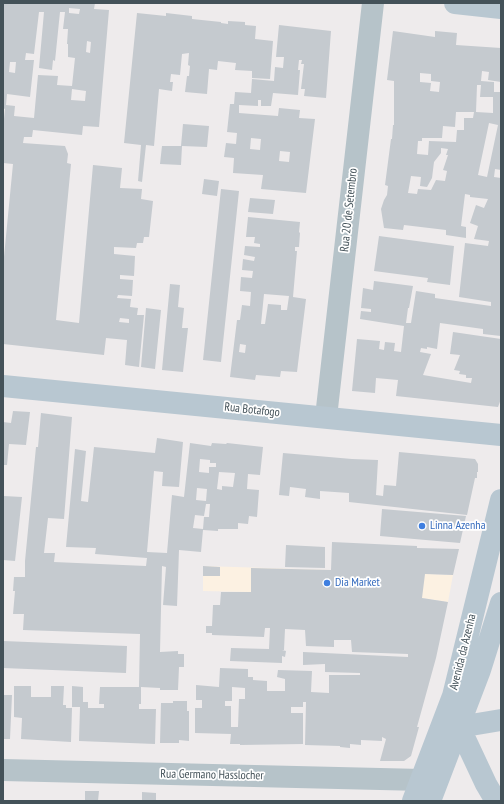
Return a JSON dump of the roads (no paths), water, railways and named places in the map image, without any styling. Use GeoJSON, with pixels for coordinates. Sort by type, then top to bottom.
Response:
{"type":"FeatureCollection","features":[{"type":"Feature","properties":{"kind":"street","name":"Rua 20 de Setembro"},"geometry":{"type":"LineString","coordinates":[[326,417],[373,3]]}},
{"type":"Feature","properties":{"kind":"street"},"geometry":{"type":"LineString","coordinates":[[456,3],[501,8]]}},
{"type":"Feature","properties":{"kind":"street","name":"Rua Botafogo"},"geometry":{"type":"LineString","coordinates":[[3,386],[501,435]]}},
{"type":"Feature","properties":{"kind":"street","name":"Avenida da Azenha"},"geometry":{"type":"LineString","coordinates":[[414,801],[452,696],[501,500]]}},
{"type":"Feature","properties":{"kind":"street","name":"Avenida da Azenha"},"geometry":{"type":"LineString","coordinates":[[430,801],[480,670],[501,603]]}},
{"type":"Feature","properties":{"kind":"street"},"geometry":{"type":"LineString","coordinates":[[452,696],[459,727],[486,784],[496,801]]}},
{"type":"Feature","properties":{"kind":"street"},"geometry":{"type":"LineString","coordinates":[[459,727],[501,720]]}},
{"type":"Feature","properties":{"kind":"street","name":"Rua Germano Hasslocher"},"geometry":{"type":"LineString","coordinates":[[3,770],[422,780]]}},
{"type":"Feature","properties":{"kind":"place","name":"Linna Azenha"},"geometry":{"type":"Point","coordinates":[422,526]}},
{"type":"Feature","properties":{"kind":"place","name":"Dia Market"},"geometry":{"type":"Point","coordinates":[327,583]}}]}
